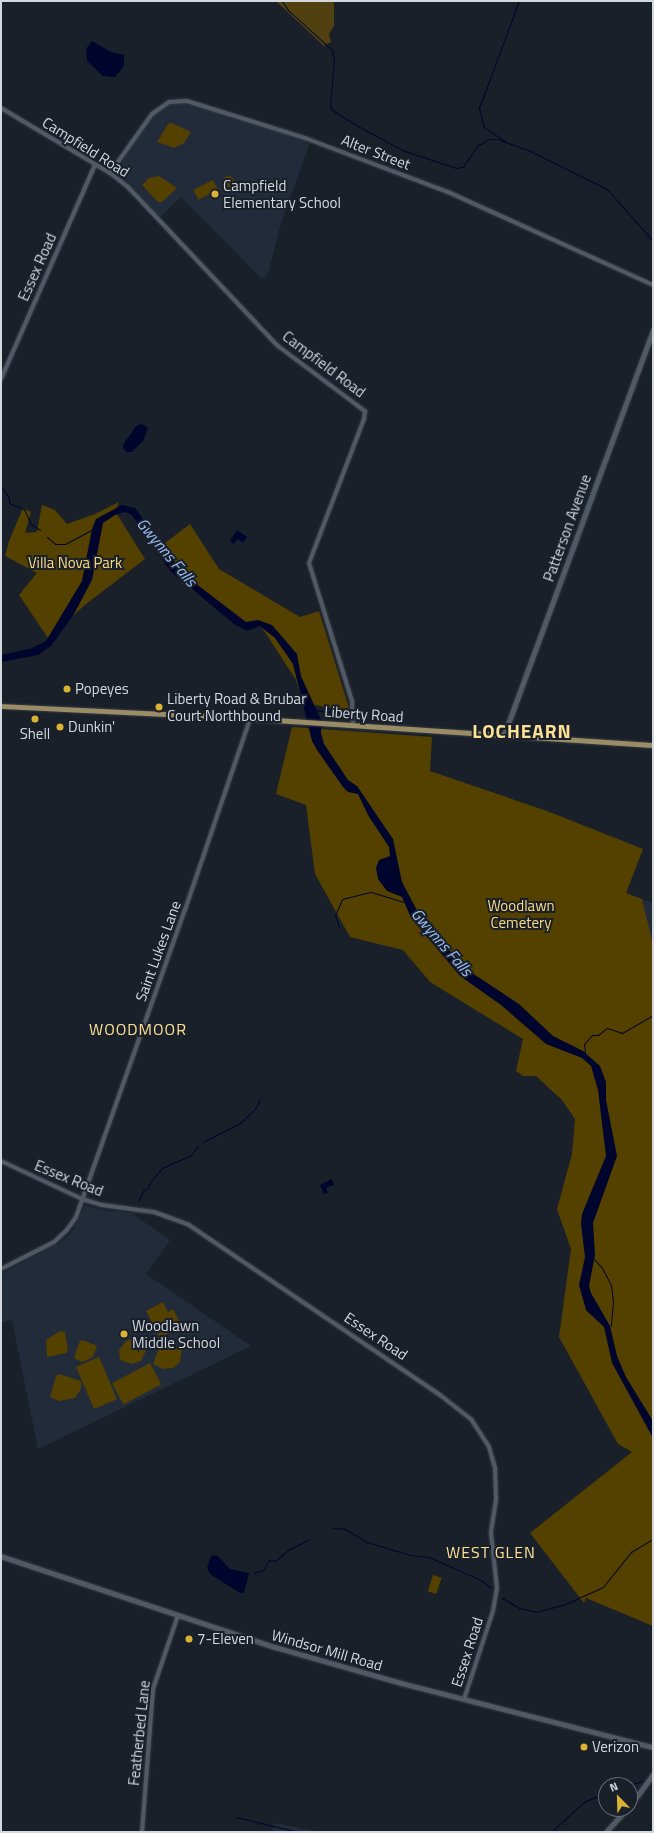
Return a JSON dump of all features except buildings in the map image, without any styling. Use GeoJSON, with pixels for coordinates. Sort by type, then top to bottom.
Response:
{"type":"FeatureCollection","features":[{"type":"Feature","properties":{"kind":"main road","name":"Patterson Avenue"},"geometry":{"type":"LineString","coordinates":[[504,735],[653,330]]}},
{"type":"Feature","properties":{"kind":"main road","name":"Liberty Road"},"geometry":{"type":"LineString","coordinates":[[1,706],[250,718],[653,745]]}},
{"type":"Feature","properties":{"kind":"main road","name":"Windsor Mill Road"},"geometry":{"type":"LineString","coordinates":[[1,1556],[286,1651],[464,1699],[653,1746]]}},
{"type":"Feature","properties":{"kind":"main road"},"geometry":{"type":"LineString","coordinates":[[638,1795],[653,1774]]}},
{"type":"Feature","properties":{"kind":"main road"},"geometry":{"type":"LineString","coordinates":[[606,1832],[620,1817]]}},
{"type":"Feature","properties":{"kind":"street","name":"Alter Street"},"geometry":{"type":"LineString","coordinates":[[110,173],[152,114],[169,102],[187,101],[300,136],[454,194],[653,285]]}},
{"type":"Feature","properties":{"kind":"street","name":"Campfield Road"},"geometry":{"type":"LineString","coordinates":[[1,108],[110,173],[134,192],[278,346],[365,410],[364,419],[309,566],[352,701],[353,725]]}},
{"type":"Feature","properties":{"kind":"street","name":"Essex Road"},"geometry":{"type":"LineString","coordinates":[[1,379],[95,165]]}},
{"type":"Feature","properties":{"kind":"street","name":"Saint Lukes Lane"},"geometry":{"type":"LineString","coordinates":[[1,1269],[61,1236],[76,1216],[188,903],[250,718]]}},
{"type":"Feature","properties":{"kind":"street","name":"Essex Road"},"geometry":{"type":"LineString","coordinates":[[1,1161],[82,1199],[102,1205],[148,1210],[189,1225],[440,1395],[462,1411],[476,1426],[489,1447],[495,1468],[497,1494],[491,1533],[497,1588],[493,1611],[464,1699]]}},
{"type":"Feature","properties":{"kind":"street","name":"Featherbed Lane"},"geometry":{"type":"LineString","coordinates":[[142,1832],[153,1689],[178,1616]]}},
{"type":"Feature","properties":{"kind":"shaded area"},"geometry":{"type":"Polygon","coordinates":[[[276,1],[334,1],[334,26],[329,34],[331,42],[324,46],[276,1]]]}},
{"type":"Feature","properties":{"kind":"shaded area","name":"Campfield Elementary School"},"geometry":{"type":"Polygon","coordinates":[[[176,103],[194,105],[310,142],[280,227],[268,273],[262,279],[181,197],[160,217],[116,175],[126,155],[154,115],[165,106],[176,103]]]}},
{"type":"Feature","properties":{"kind":"shaded area"},"geometry":{"type":"Polygon","coordinates":[[[642,899],[653,903],[653,944],[647,921],[642,899]]]}},
{"type":"Feature","properties":{"kind":"shaded area","name":"Woodlawn Middle School"},"geometry":{"type":"Polygon","coordinates":[[[85,1205],[101,1210],[131,1213],[170,1240],[146,1274],[251,1346],[38,1449],[12,1320],[1,1323],[1,1274],[64,1240],[74,1229],[85,1205]]]}},
{"type":"Feature","properties":{"kind":"shaded area"},"geometry":{"type":"Polygon","coordinates":[[[274,1823],[321,1832],[271,1832],[274,1823]]]}},
{"type":"Feature","properties":{"kind":"green space"},"geometry":{"type":"Polygon","coordinates":[[[172,123],[191,132],[184,143],[174,148],[157,142],[168,124],[172,123]]]}},
{"type":"Feature","properties":{"kind":"green space"},"geometry":{"type":"Polygon","coordinates":[[[159,176],[177,188],[162,202],[158,202],[142,185],[149,178],[159,176]]]}},
{"type":"Feature","properties":{"kind":"green space"},"geometry":{"type":"Polygon","coordinates":[[[226,176],[230,176],[232,177],[232,185],[226,186],[223,183],[223,179],[226,176]]]}},
{"type":"Feature","properties":{"kind":"green space"},"geometry":{"type":"Polygon","coordinates":[[[213,180],[218,190],[198,200],[193,190],[213,180]]]}},
{"type":"Feature","properties":{"kind":"green space","name":"Villa Nova Park"},"geometry":{"type":"Polygon","coordinates":[[[119,502],[115,511],[145,559],[86,604],[48,638],[19,595],[37,573],[5,556],[9,541],[23,508],[31,512],[25,533],[37,532],[42,505],[55,510],[67,524],[95,514],[119,502]]]}},
{"type":"Feature","properties":{"kind":"green space","name":"Villa Nova Park"},"geometry":{"type":"Polygon","coordinates":[[[190,524],[219,569],[300,617],[319,611],[349,708],[338,709],[303,703],[296,680],[261,626],[241,628],[183,583],[156,550],[190,524]]]}},
{"type":"Feature","properties":{"kind":"green space","name":"Woodlawn Cemetery"},"geometry":{"type":"Polygon","coordinates":[[[292,727],[432,737],[430,771],[547,811],[643,849],[626,893],[642,899],[653,944],[653,1626],[586,1598],[584,1603],[530,1533],[632,1452],[618,1444],[559,1337],[571,1249],[557,1209],[572,1154],[575,1119],[562,1100],[536,1076],[523,1076],[516,1071],[523,1039],[430,982],[403,950],[350,937],[315,874],[306,805],[276,794],[292,727]]]}},
{"type":"Feature","properties":{"kind":"green space"},"geometry":{"type":"Polygon","coordinates":[[[163,1302],[168,1312],[173,1309],[182,1326],[160,1338],[146,1311],[163,1302]]]}},
{"type":"Feature","properties":{"kind":"green space"},"geometry":{"type":"Polygon","coordinates":[[[60,1331],[65,1332],[68,1350],[66,1353],[47,1357],[46,1340],[60,1331]]]}},
{"type":"Feature","properties":{"kind":"green space"},"geometry":{"type":"Polygon","coordinates":[[[132,1339],[148,1346],[141,1361],[131,1364],[120,1360],[119,1350],[126,1341],[132,1339]]]}},
{"type":"Feature","properties":{"kind":"green space"},"geometry":{"type":"Polygon","coordinates":[[[83,1340],[97,1346],[93,1357],[82,1362],[74,1358],[80,1341],[83,1340]]]}},
{"type":"Feature","properties":{"kind":"green space"},"geometry":{"type":"Polygon","coordinates":[[[163,1344],[182,1350],[180,1362],[173,1368],[163,1369],[153,1364],[160,1346],[163,1344]]]}},
{"type":"Feature","properties":{"kind":"green space"},"geometry":{"type":"Polygon","coordinates":[[[99,1357],[117,1399],[94,1409],[76,1367],[99,1357]]]}},
{"type":"Feature","properties":{"kind":"green space"},"geometry":{"type":"Polygon","coordinates":[[[150,1363],[161,1384],[123,1404],[112,1383],[150,1363]]]}},
{"type":"Feature","properties":{"kind":"green space"},"geometry":{"type":"Polygon","coordinates":[[[59,1374],[81,1381],[81,1389],[75,1398],[59,1401],[50,1397],[56,1376],[59,1374]]]}},
{"type":"Feature","properties":{"kind":"green space"},"geometry":{"type":"Polygon","coordinates":[[[433,1575],[442,1578],[436,1594],[428,1591],[433,1575]]]}},
{"type":"Feature","properties":{"kind":"water"},"geometry":{"type":"Polygon","coordinates":[[[92,41],[111,52],[124,55],[124,66],[115,77],[103,76],[87,61],[86,49],[92,41]]]}},
{"type":"Feature","properties":{"kind":"water"},"geometry":{"type":"Polygon","coordinates":[[[142,424],[148,428],[143,441],[132,452],[126,452],[123,447],[124,443],[137,425],[142,424]]]}},
{"type":"Feature","properties":{"kind":"water","name":"Gwynns Falls"},"geometry":{"type":"Polygon","coordinates":[[[122,505],[135,508],[180,569],[191,580],[246,622],[258,620],[272,625],[297,654],[301,676],[321,720],[321,733],[324,744],[348,780],[357,786],[393,839],[402,882],[422,920],[466,969],[519,1004],[553,1036],[583,1051],[600,1066],[606,1082],[606,1100],[617,1156],[593,1223],[595,1255],[589,1286],[591,1293],[610,1326],[617,1356],[626,1377],[653,1421],[653,1438],[612,1363],[604,1327],[586,1310],[579,1285],[585,1257],[581,1224],[582,1214],[606,1156],[598,1090],[591,1066],[582,1058],[546,1044],[501,1005],[460,976],[411,918],[402,897],[387,891],[378,879],[376,868],[379,860],[390,856],[389,847],[368,815],[358,794],[348,792],[343,787],[312,741],[293,664],[275,638],[260,626],[247,631],[234,624],[171,572],[132,515],[125,512],[115,515],[103,523],[92,580],[74,614],[51,646],[38,655],[1,662],[1,655],[32,648],[46,641],[82,581],[92,529],[96,519],[122,505]]]}},
{"type":"Feature","properties":{"kind":"water"},"geometry":{"type":"Polygon","coordinates":[[[237,530],[247,537],[243,543],[238,539],[234,544],[230,541],[237,530]]]}},
{"type":"Feature","properties":{"kind":"water"},"geometry":{"type":"Polygon","coordinates":[[[332,1179],[334,1185],[326,1188],[328,1193],[324,1194],[320,1185],[332,1179]]]}},
{"type":"Feature","properties":{"kind":"water"},"geometry":{"type":"Polygon","coordinates":[[[217,1555],[230,1569],[249,1573],[244,1593],[240,1593],[210,1574],[207,1568],[211,1556],[217,1555]]]}},
{"type":"Feature","properties":{"kind":"waterway"},"geometry":{"type":"LineString","coordinates":[[282,1],[288,10],[332,50],[334,60],[330,105],[332,110],[354,124],[402,150],[456,168],[463,167],[477,146],[489,139],[497,139],[528,150],[607,189],[653,241]]}},
{"type":"Feature","properties":{"kind":"waterway"},"geometry":{"type":"LineString","coordinates":[[506,142],[484,127],[479,108],[519,1]]}},
{"type":"Feature","properties":{"kind":"waterway"},"geometry":{"type":"LineString","coordinates":[[1,429],[1,440]]}},
{"type":"Feature","properties":{"kind":"waterway"},"geometry":{"type":"LineString","coordinates":[[1,486],[9,498],[9,503],[24,509],[31,524],[40,530]]}},
{"type":"Feature","properties":{"kind":"waterway"},"geometry":{"type":"LineString","coordinates":[[47,537],[55,544],[65,544],[93,529]]}},
{"type":"Feature","properties":{"kind":"waterway"},"geometry":{"type":"LineString","coordinates":[[315,710],[346,714]]}},
{"type":"Feature","properties":{"kind":"waterway"},"geometry":{"type":"LineString","coordinates":[[339,927],[335,915],[342,899],[371,892],[404,902]]}},
{"type":"Feature","properties":{"kind":"waterway"},"geometry":{"type":"LineString","coordinates":[[585,1053],[584,1044],[592,1035],[598,1035],[607,1028],[622,1033],[653,1015]]}},
{"type":"Feature","properties":{"kind":"waterway"},"geometry":{"type":"LineString","coordinates":[[203,1142],[240,1123],[255,1109],[260,1099]]}},
{"type":"Feature","properties":{"kind":"waterway"},"geometry":{"type":"LineString","coordinates":[[138,1201],[143,1191],[148,1188],[150,1182],[162,1168],[191,1155],[198,1146]]}},
{"type":"Feature","properties":{"kind":"waterway"},"geometry":{"type":"LineString","coordinates":[[594,1259],[602,1268],[611,1285],[613,1301],[611,1326]]}},
{"type":"Feature","properties":{"kind":"waterway"},"geometry":{"type":"LineString","coordinates":[[333,1528],[345,1529],[367,1542],[410,1555],[429,1557],[481,1580],[491,1588]]}},
{"type":"Feature","properties":{"kind":"waterway"},"geometry":{"type":"LineString","coordinates":[[502,1598],[519,1608],[536,1612],[563,1605],[603,1587],[631,1552],[653,1539]]}},
{"type":"Feature","properties":{"kind":"waterway"},"geometry":{"type":"LineString","coordinates":[[254,1573],[263,1570],[269,1560],[275,1561],[288,1550],[308,1540]]}},
{"type":"Feature","properties":{"kind":"waterway"},"geometry":{"type":"LineString","coordinates":[[638,1782],[643,1781]]}},
{"type":"Feature","properties":{"kind":"waterway"},"geometry":{"type":"LineString","coordinates":[[551,1832],[584,1802],[598,1796]]}},
{"type":"Feature","properties":{"kind":"waterway"},"geometry":{"type":"LineString","coordinates":[[236,1817],[298,1832]]}},
{"type":"Feature","properties":{"kind":"place","name":"Campfield Elementary School"},"geometry":{"type":"Point","coordinates":[215,194]}},
{"type":"Feature","properties":{"kind":"place","name":"Popeyes"},"geometry":{"type":"Point","coordinates":[67,689]}},
{"type":"Feature","properties":{"kind":"place","name":"Liberty Road & Brubar Court Northbound"},"geometry":{"type":"Point","coordinates":[159,707]}},
{"type":"Feature","properties":{"kind":"place","name":"Shell"},"geometry":{"type":"Point","coordinates":[35,719]}},
{"type":"Feature","properties":{"kind":"place","name":"Dunkin'"},"geometry":{"type":"Point","coordinates":[60,727]}},
{"type":"Feature","properties":{"kind":"place","name":"Woodlawn Middle School"},"geometry":{"type":"Point","coordinates":[124,1334]}},
{"type":"Feature","properties":{"kind":"place","name":"7-Eleven"},"geometry":{"type":"Point","coordinates":[189,1639]}},
{"type":"Feature","properties":{"kind":"place","name":"Verizon"},"geometry":{"type":"Point","coordinates":[584,1747]}},
{"type":"Feature","properties":{"kind":"district","name":"LOCHEARN"},"geometry":{"type":"Point","coordinates":[522,731]}},
{"type":"Feature","properties":{"kind":"district","name":"WOODMOOR"},"geometry":{"type":"Point","coordinates":[138,1029]}},
{"type":"Feature","properties":{"kind":"district","name":"WEST GLEN"},"geometry":{"type":"Point","coordinates":[491,1552]}}]}
